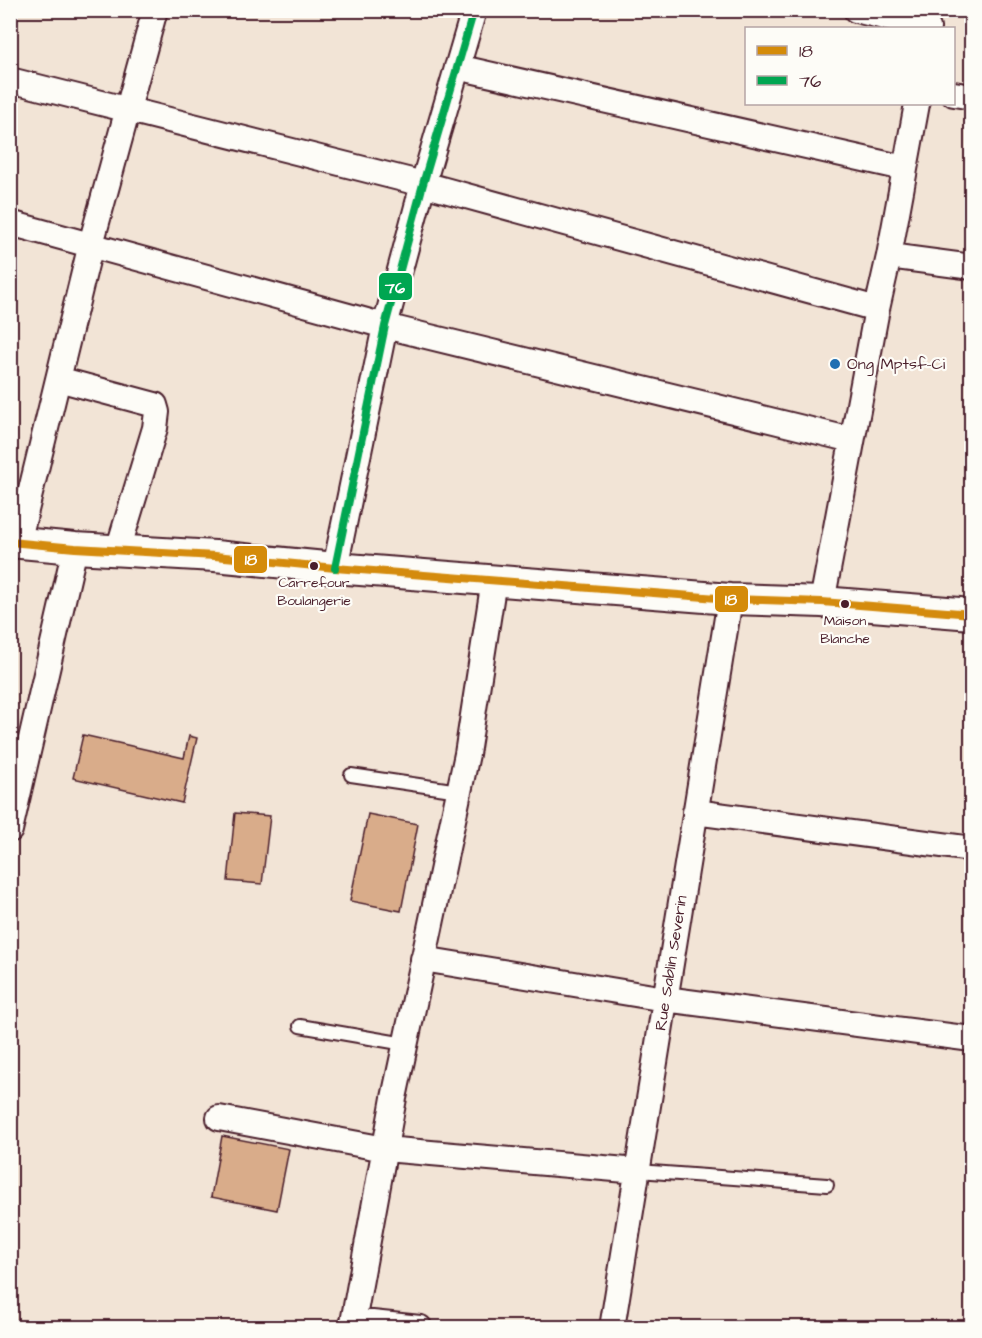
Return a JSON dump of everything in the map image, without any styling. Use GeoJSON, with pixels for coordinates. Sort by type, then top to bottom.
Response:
{"type":"FeatureCollection","features":[{"type":"Feature","properties":{"kind":"street"},"geometry":{"type":"LineString","coordinates":[[154,10],[14,542],[75,548],[215,555],[335,568],[730,599],[822,602],[972,614]]}},
{"type":"Feature","properties":{"kind":"street"},"geometry":{"type":"LineString","coordinates":[[335,568],[386,326],[423,184],[474,10]]}},
{"type":"Feature","properties":{"kind":"street"},"geometry":{"type":"LineString","coordinates":[[856,10],[924,27]]}},
{"type":"Feature","properties":{"kind":"street"},"geometry":{"type":"LineString","coordinates":[[928,27],[931,10]]}},
{"type":"Feature","properties":{"kind":"street"},"geometry":{"type":"LineString","coordinates":[[457,67],[904,168]]}},
{"type":"Feature","properties":{"kind":"street"},"geometry":{"type":"LineString","coordinates":[[10,80],[423,184],[877,309]]}},
{"type":"Feature","properties":{"kind":"street"},"geometry":{"type":"LineString","coordinates":[[955,94],[972,97]]}},
{"type":"Feature","properties":{"kind":"street"},"geometry":{"type":"LineString","coordinates":[[822,602],[877,309],[890,256],[917,105]]}},
{"type":"Feature","properties":{"kind":"street"},"geometry":{"type":"LineString","coordinates":[[10,223],[386,326],[852,440]]}},
{"type":"Feature","properties":{"kind":"street"},"geometry":{"type":"LineString","coordinates":[[890,256],[972,267]]}},
{"type":"Feature","properties":{"kind":"street"},"geometry":{"type":"LineString","coordinates":[[58,379],[155,405],[158,412],[118,550]]}},
{"type":"Feature","properties":{"kind":"street"},"geometry":{"type":"LineString","coordinates":[[10,830],[75,548]]}},
{"type":"Feature","properties":{"kind":"street"},"geometry":{"type":"LineString","coordinates":[[420,1328],[353,1324],[405,1044],[467,754],[494,580]]}},
{"type":"Feature","properties":{"kind":"street","name":"Rue Sablin Severin"},"geometry":{"type":"LineString","coordinates":[[612,1328],[730,599]]}},
{"type":"Feature","properties":{"kind":"street"},"geometry":{"type":"LineString","coordinates":[[695,812],[972,849]]}},
{"type":"Feature","properties":{"kind":"street"},"geometry":{"type":"LineString","coordinates":[[423,959],[665,999],[972,1039]]}},
{"type":"Feature","properties":{"kind":"street"},"geometry":{"type":"LineString","coordinates":[[219,1118],[385,1149],[638,1171]]}},
{"type":"Feature","properties":{"kind":"lane"},"geometry":{"type":"LineString","coordinates":[[351,776],[459,791]]}},
{"type":"Feature","properties":{"kind":"lane"},"geometry":{"type":"LineString","coordinates":[[300,1026],[405,1044]]}},
{"type":"Feature","properties":{"kind":"lane"},"geometry":{"type":"LineString","coordinates":[[638,1171],[826,1185]]}},
{"type":"Feature","properties":{"kind":"building"},"geometry":{"type":"Polygon","coordinates":[[[83,735],[184,758],[189,736],[197,738],[182,803],[73,778],[83,735]]]}},
{"type":"Feature","properties":{"kind":"building"},"geometry":{"type":"Polygon","coordinates":[[[235,813],[270,816],[262,884],[228,881],[235,813]]]}},
{"type":"Feature","properties":{"kind":"building"},"geometry":{"type":"Polygon","coordinates":[[[368,814],[418,824],[401,911],[350,901],[368,814]]]}},
{"type":"Feature","properties":{"kind":"building"},"geometry":{"type":"Polygon","coordinates":[[[222,1136],[289,1149],[277,1210],[211,1197],[222,1136]]]}},
{"type":"Feature","properties":{"kind":"transit line","name":"76"},"geometry":{"type":"LineString","coordinates":[[335,568],[385,326],[423,184],[474,10]]}},
{"type":"Feature","properties":{"kind":"transit line","name":"18"},"geometry":{"type":"LineString","coordinates":[[10,542],[215,556],[335,568],[730,599],[822,602],[972,614]]}},
{"type":"Feature","properties":{"kind":"place","name":"Ong Mptsf-Ci"},"geometry":{"type":"Point","coordinates":[835,364]}},
{"type":"Feature","properties":{"kind":"place","name":"Carrefour Boulangerie"},"geometry":{"type":"Point","coordinates":[314,566]}},
{"type":"Feature","properties":{"kind":"place","name":"Maison Blanche"},"geometry":{"type":"Point","coordinates":[845,604]}}]}
